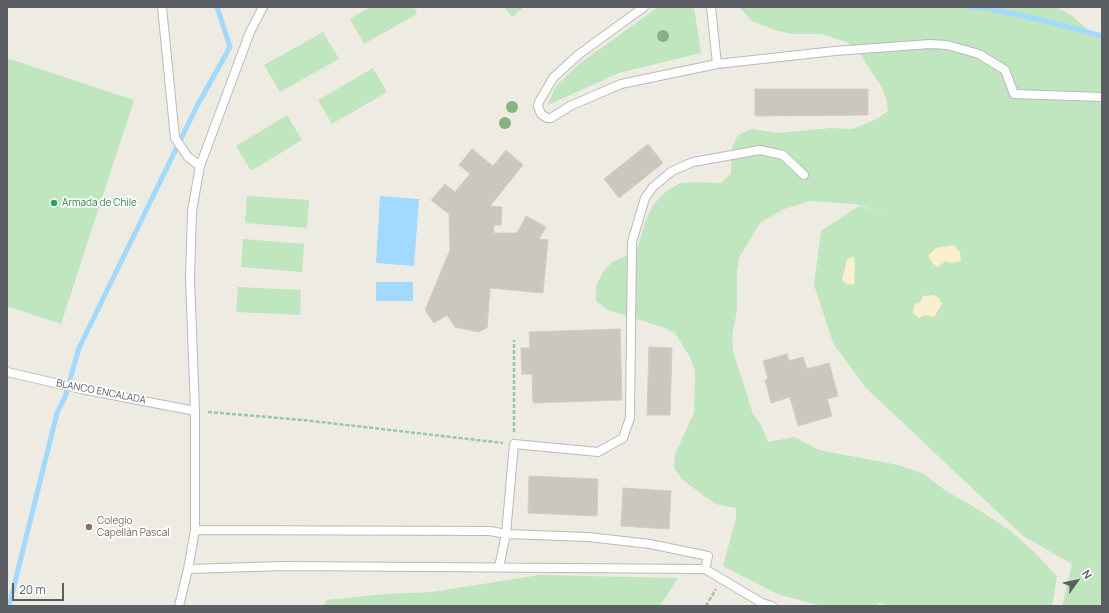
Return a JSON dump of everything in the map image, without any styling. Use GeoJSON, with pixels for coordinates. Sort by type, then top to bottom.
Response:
{"type":"FeatureCollection","features":[{"type":"Feature","properties":{"kind":"lane"},"geometry":{"type":"LineString","coordinates":[[162,7],[174,138],[188,157],[200,166]]}},
{"type":"Feature","properties":{"kind":"lane"},"geometry":{"type":"LineString","coordinates":[[179,606],[195,530],[195,411],[190,278],[192,211],[200,166],[250,32],[263,7]]}},
{"type":"Feature","properties":{"kind":"lane"},"geometry":{"type":"LineString","coordinates":[[644,7],[578,55],[553,78],[539,102],[538,106],[541,114],[547,118],[551,118],[570,106],[622,84],[717,64],[930,44],[947,45],[979,54],[1005,70],[1014,94],[1102,98]]}},
{"type":"Feature","properties":{"kind":"lane"},"geometry":{"type":"LineString","coordinates":[[711,7],[717,64]]}},
{"type":"Feature","properties":{"kind":"lane"},"geometry":{"type":"LineString","coordinates":[[499,567],[506,534],[514,444],[598,452],[623,438],[630,418],[632,242],[645,198],[663,177],[682,166],[693,162],[760,150],[783,155],[804,175]]}},
{"type":"Feature","properties":{"kind":"lane","name":"BLANCO ENCALADA"},"geometry":{"type":"LineString","coordinates":[[7,372],[81,389],[195,411]]}},
{"type":"Feature","properties":{"kind":"lane"},"geometry":{"type":"LineString","coordinates":[[195,530],[490,531],[506,534],[588,537],[650,544],[708,556],[705,569]]}},
{"type":"Feature","properties":{"kind":"lane"},"geometry":{"type":"LineString","coordinates":[[188,569],[285,566],[705,569],[762,603],[772,606]]}},
{"type":"Feature","properties":{"kind":"path"},"geometry":{"type":"LineString","coordinates":[[195,411],[303,420],[514,444],[514,340]]}},
{"type":"Feature","properties":{"kind":"path"},"geometry":{"type":"LineString","coordinates":[[706,606],[716,590],[720,578]]}},
{"type":"Feature","properties":{"kind":"green space"},"geometry":{"type":"Polygon","coordinates":[[[370,7],[414,7],[417,14],[364,44],[350,19],[370,7]]]}},
{"type":"Feature","properties":{"kind":"green space"},"geometry":{"type":"Polygon","coordinates":[[[504,7],[524,7],[512,17],[504,7]]]}},
{"type":"Feature","properties":{"kind":"green space"},"geometry":{"type":"Polygon","coordinates":[[[658,7],[694,7],[701,53],[619,73],[548,105],[555,87],[578,65],[658,7]]]}},
{"type":"Feature","properties":{"kind":"green space"},"geometry":{"type":"Polygon","coordinates":[[[739,7],[1057,7],[1072,16],[1091,32],[1102,37],[1102,606],[1062,606],[1072,564],[1023,536],[866,388],[833,343],[814,285],[821,231],[859,206],[888,214],[855,204],[810,201],[784,209],[760,223],[739,258],[737,272],[737,310],[732,336],[733,351],[753,414],[761,425],[768,442],[794,437],[819,450],[898,465],[924,474],[946,491],[1011,531],[1033,551],[1057,576],[1053,602],[1051,606],[890,606],[879,603],[875,606],[821,606],[777,594],[723,566],[736,518],[736,508],[716,504],[682,479],[674,468],[675,454],[694,413],[695,371],[690,357],[675,333],[662,327],[608,310],[596,301],[596,286],[603,272],[612,262],[637,251],[645,222],[651,209],[659,198],[669,189],[681,183],[721,183],[731,174],[732,147],[738,135],[751,129],[778,133],[831,128],[852,129],[877,119],[888,111],[886,98],[881,86],[858,51],[847,42],[821,34],[792,34],[778,31],[752,21],[739,7]]]}},
{"type":"Feature","properties":{"kind":"green space"},"geometry":{"type":"Polygon","coordinates":[[[323,32],[339,59],[280,92],[264,65],[323,32]]]}},
{"type":"Feature","properties":{"kind":"green space","name":"Armada de Chile"},"geometry":{"type":"Polygon","coordinates":[[[7,58],[134,100],[61,324],[7,306],[7,58]]]}},
{"type":"Feature","properties":{"kind":"green space"},"geometry":{"type":"Polygon","coordinates":[[[373,68],[387,92],[332,124],[318,100],[373,68]]]}},
{"type":"Feature","properties":{"kind":"green space"},"geometry":{"type":"Polygon","coordinates":[[[287,115],[302,140],[251,171],[236,146],[287,115]]]}},
{"type":"Feature","properties":{"kind":"green space"},"geometry":{"type":"Polygon","coordinates":[[[247,196],[309,200],[307,228],[245,223],[247,196]]]}},
{"type":"Feature","properties":{"kind":"green space"},"geometry":{"type":"Polygon","coordinates":[[[243,239],[304,244],[302,272],[241,267],[243,239]]]}},
{"type":"Feature","properties":{"kind":"green space"},"geometry":{"type":"Polygon","coordinates":[[[238,287],[301,290],[300,315],[236,312],[238,287]]]}},
{"type":"Feature","properties":{"kind":"green space"},"geometry":{"type":"Polygon","coordinates":[[[539,575],[678,578],[660,606],[323,606],[327,600],[385,594],[432,592],[539,575]]]}},
{"type":"Feature","properties":{"kind":"sand"},"geometry":{"type":"Polygon","coordinates":[[[954,245],[960,252],[961,261],[952,263],[946,261],[938,267],[933,264],[928,256],[936,248],[954,245]]]}},
{"type":"Feature","properties":{"kind":"sand"},"geometry":{"type":"Polygon","coordinates":[[[854,257],[854,285],[845,283],[842,280],[847,259],[854,257]]]}},
{"type":"Feature","properties":{"kind":"sand"},"geometry":{"type":"Polygon","coordinates":[[[933,295],[939,298],[942,304],[934,317],[925,315],[919,318],[913,313],[914,305],[920,302],[923,296],[933,295]]]}},
{"type":"Feature","properties":{"kind":"water"},"geometry":{"type":"Polygon","coordinates":[[[380,196],[419,199],[414,266],[376,263],[380,196]]]}},
{"type":"Feature","properties":{"kind":"water"},"geometry":{"type":"Polygon","coordinates":[[[376,282],[413,282],[413,301],[376,301],[376,282]]]}},
{"type":"Feature","properties":{"kind":"building"},"geometry":{"type":"Polygon","coordinates":[[[755,89],[868,89],[868,115],[755,116],[755,89]]]}},
{"type":"Feature","properties":{"kind":"building"},"geometry":{"type":"Polygon","coordinates":[[[648,144],[663,163],[619,198],[604,179],[648,144]]]}},
{"type":"Feature","properties":{"kind":"building"},"geometry":{"type":"Polygon","coordinates":[[[472,149],[493,166],[506,150],[523,165],[490,206],[502,207],[501,225],[494,225],[494,233],[517,233],[526,216],[546,227],[539,239],[548,240],[543,293],[490,288],[487,328],[478,332],[455,327],[447,315],[434,323],[425,310],[450,250],[449,214],[431,200],[445,184],[455,192],[470,174],[459,165],[472,149]]]}},
{"type":"Feature","properties":{"kind":"building"},"geometry":{"type":"Polygon","coordinates":[[[620,329],[622,400],[533,403],[532,374],[522,374],[521,348],[530,348],[529,332],[620,329]]]}},
{"type":"Feature","properties":{"kind":"building"},"geometry":{"type":"Polygon","coordinates":[[[649,347],[672,348],[670,415],[647,415],[649,347]]]}},
{"type":"Feature","properties":{"kind":"building"},"geometry":{"type":"Polygon","coordinates":[[[787,354],[789,361],[803,357],[807,369],[829,363],[838,396],[827,399],[832,416],[798,426],[790,397],[771,403],[765,380],[768,379],[763,361],[787,354]]]}},
{"type":"Feature","properties":{"kind":"building"},"geometry":{"type":"Polygon","coordinates":[[[529,476],[598,479],[597,516],[528,513],[529,476]]]}},
{"type":"Feature","properties":{"kind":"building"},"geometry":{"type":"Polygon","coordinates":[[[623,488],[671,491],[669,529],[621,526],[623,488]]]}},
{"type":"Feature","properties":{"kind":"waterway"},"geometry":{"type":"LineString","coordinates":[[9,606],[57,413],[65,397],[79,348],[197,106],[230,47],[217,7]]}},
{"type":"Feature","properties":{"kind":"waterway"},"geometry":{"type":"LineString","coordinates":[[971,7],[987,8],[1046,21],[1102,36]]}},
{"type":"Feature","properties":{"kind":"place","name":"Armada de Chile"},"geometry":{"type":"Point","coordinates":[54,203]}},
{"type":"Feature","properties":{"kind":"place","name":"Colegio Capellán Pascal"},"geometry":{"type":"Point","coordinates":[89,527]}}]}
